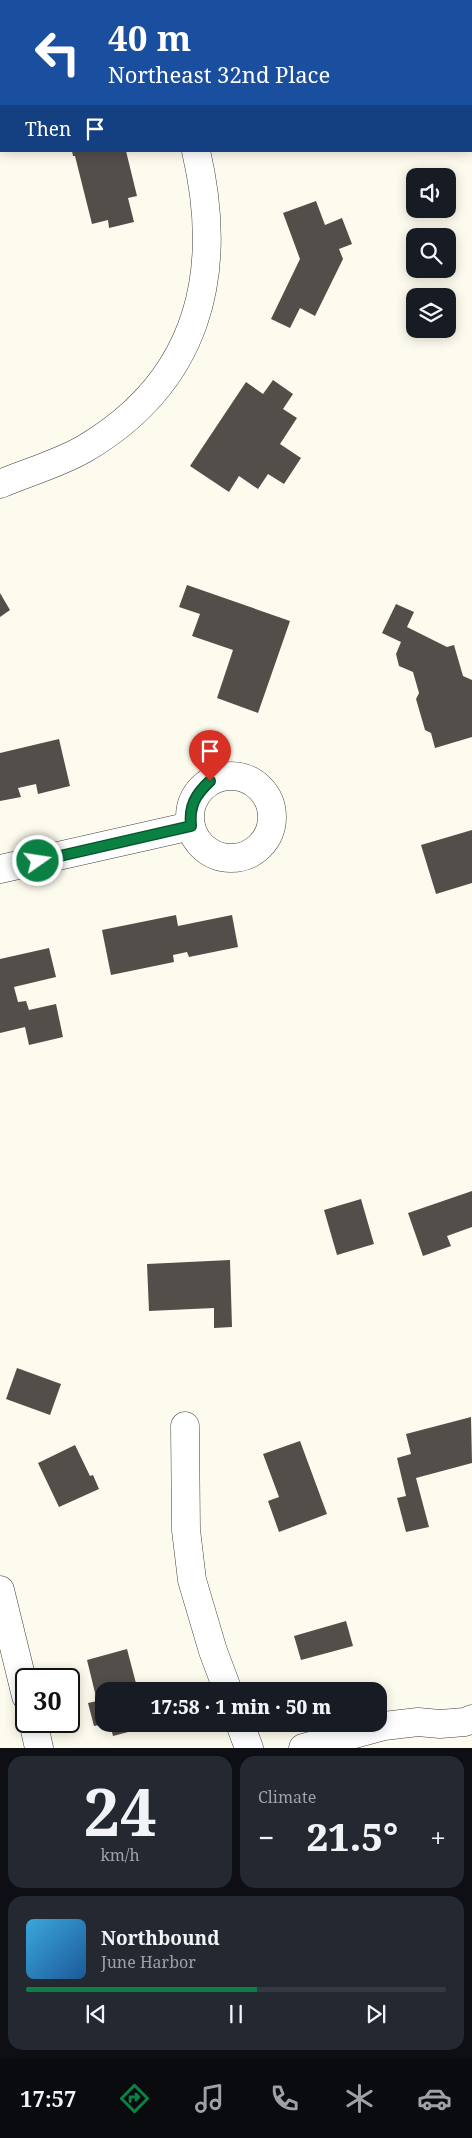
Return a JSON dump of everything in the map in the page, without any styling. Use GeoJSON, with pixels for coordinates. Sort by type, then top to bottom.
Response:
{"type":"FeatureCollection","features":[{"type":"Feature","properties":{"kind":"street"},"geometry":{"type":"LineString","coordinates":[[0,484],[82,450],[117,427],[147,401],[172,367],[192,327],[203,292],[207,217],[196,152]]}},
{"type":"Feature","properties":{"kind":"street"},"geometry":{"type":"LineString","coordinates":[[0,869],[191,826]]}},
{"type":"Feature","properties":{"kind":"street"},"geometry":{"type":"LineString","coordinates":[[185,1426],[186,1530],[192,1580],[225,1682]]}},
{"type":"Feature","properties":{"kind":"street"},"geometry":{"type":"LineString","coordinates":[[0,1590],[19,1668]]}},
{"type":"Feature","properties":{"kind":"street"},"geometry":{"type":"LineString","coordinates":[[302,1748],[384,1726],[418,1722],[465,1722],[472,1719]]}},
{"type":"Feature","properties":{"kind":"street"},"geometry":{"type":"LineString","coordinates":[[243,1732],[249,1748]]}},
{"type":"Feature","properties":{"kind":"street"},"geometry":{"type":"LineString","coordinates":[[35,1733],[39,1748]]}},
{"type":"Feature","properties":{"kind":"building"},"geometry":{"type":"Polygon","coordinates":[[[72,152],[126,152],[137,196],[128,198],[134,222],[109,228],[108,220],[92,224],[75,156],[73,156],[72,152]]]}},
{"type":"Feature","properties":{"kind":"building"},"geometry":{"type":"Polygon","coordinates":[[[316,201],[325,225],[342,218],[352,244],[339,249],[343,259],[315,316],[300,308],[290,328],[271,319],[300,259],[283,213],[316,201]]]}},
{"type":"Feature","properties":{"kind":"building"},"geometry":{"type":"Polygon","coordinates":[[[273,380],[293,394],[283,409],[297,418],[280,444],[301,458],[284,484],[268,474],[258,489],[239,476],[229,492],[190,466],[246,382],[263,394],[273,380]]]}},
{"type":"Feature","properties":{"kind":"building"},"geometry":{"type":"Polygon","coordinates":[[[187,585],[290,621],[258,713],[217,698],[233,650],[192,636],[200,614],[179,607],[187,585]]]}},
{"type":"Feature","properties":{"kind":"building"},"geometry":{"type":"Polygon","coordinates":[[[0,593],[10,610],[0,617],[0,593]]]}},
{"type":"Feature","properties":{"kind":"building"},"geometry":{"type":"Polygon","coordinates":[[[396,604],[414,612],[407,627],[447,647],[454,645],[463,676],[472,680],[472,737],[435,748],[431,733],[425,730],[416,699],[419,693],[413,672],[399,666],[396,654],[401,642],[382,633],[396,604]]]}},
{"type":"Feature","properties":{"kind":"building"},"geometry":{"type":"Polygon","coordinates":[[[59,739],[70,786],[38,794],[36,784],[18,788],[21,797],[0,801],[0,753],[59,739]]]}},
{"type":"Feature","properties":{"kind":"building"},"geometry":{"type":"Polygon","coordinates":[[[472,830],[472,883],[436,894],[421,845],[472,830]]]}},
{"type":"Feature","properties":{"kind":"building"},"geometry":{"type":"Polygon","coordinates":[[[176,915],[178,926],[232,915],[238,947],[189,957],[187,952],[173,955],[174,962],[111,975],[102,930],[176,915]]]}},
{"type":"Feature","properties":{"kind":"building"},"geometry":{"type":"Polygon","coordinates":[[[49,948],[56,977],[14,987],[18,1002],[26,1001],[29,1010],[56,1004],[63,1037],[29,1045],[25,1027],[0,1033],[0,959],[49,948]]]}},
{"type":"Feature","properties":{"kind":"building"},"geometry":{"type":"Polygon","coordinates":[[[472,1191],[472,1227],[447,1236],[451,1246],[423,1256],[408,1213],[472,1191]]]}},
{"type":"Feature","properties":{"kind":"building"},"geometry":{"type":"Polygon","coordinates":[[[361,1199],[374,1244],[337,1255],[324,1210],[361,1199]]]}},
{"type":"Feature","properties":{"kind":"building"},"geometry":{"type":"Polygon","coordinates":[[[230,1260],[232,1327],[214,1328],[214,1308],[149,1311],[147,1264],[230,1260]]]}},
{"type":"Feature","properties":{"kind":"building"},"geometry":{"type":"Polygon","coordinates":[[[17,1368],[61,1384],[50,1415],[6,1399],[17,1368]]]}},
{"type":"Feature","properties":{"kind":"building"},"geometry":{"type":"Polygon","coordinates":[[[471,1417],[472,1463],[416,1478],[429,1527],[406,1532],[397,1498],[406,1496],[397,1458],[411,1454],[406,1434],[471,1417]]]}},
{"type":"Feature","properties":{"kind":"building"},"geometry":{"type":"Polygon","coordinates":[[[300,1441],[327,1514],[279,1532],[268,1501],[279,1497],[263,1454],[300,1441]]]}},
{"type":"Feature","properties":{"kind":"building"},"geometry":{"type":"Polygon","coordinates":[[[75,1445],[90,1476],[93,1475],[99,1489],[59,1507],[38,1463],[75,1445]]]}},
{"type":"Feature","properties":{"kind":"building"},"geometry":{"type":"Polygon","coordinates":[[[346,1621],[353,1646],[301,1660],[294,1636],[346,1621]]]}},
{"type":"Feature","properties":{"kind":"building"},"geometry":{"type":"Polygon","coordinates":[[[127,1649],[136,1682],[95,1682],[95,1693],[87,1660],[127,1649]]]}},
{"type":"Feature","properties":{"kind":"building"},"geometry":{"type":"Polygon","coordinates":[[[95,1701],[95,1726],[94,1726],[88,1703],[95,1701]]]}},
{"type":"Feature","properties":{"kind":"building"},"geometry":{"type":"Polygon","coordinates":[[[112,1732],[128,1732],[113,1736],[112,1732]]]}},
{"type":"Feature","properties":{"kind":"route"},"geometry":{"type":"LineString","coordinates":[[38,861],[191,826],[190,813],[193,801],[200,790],[210,781]]}}]}
